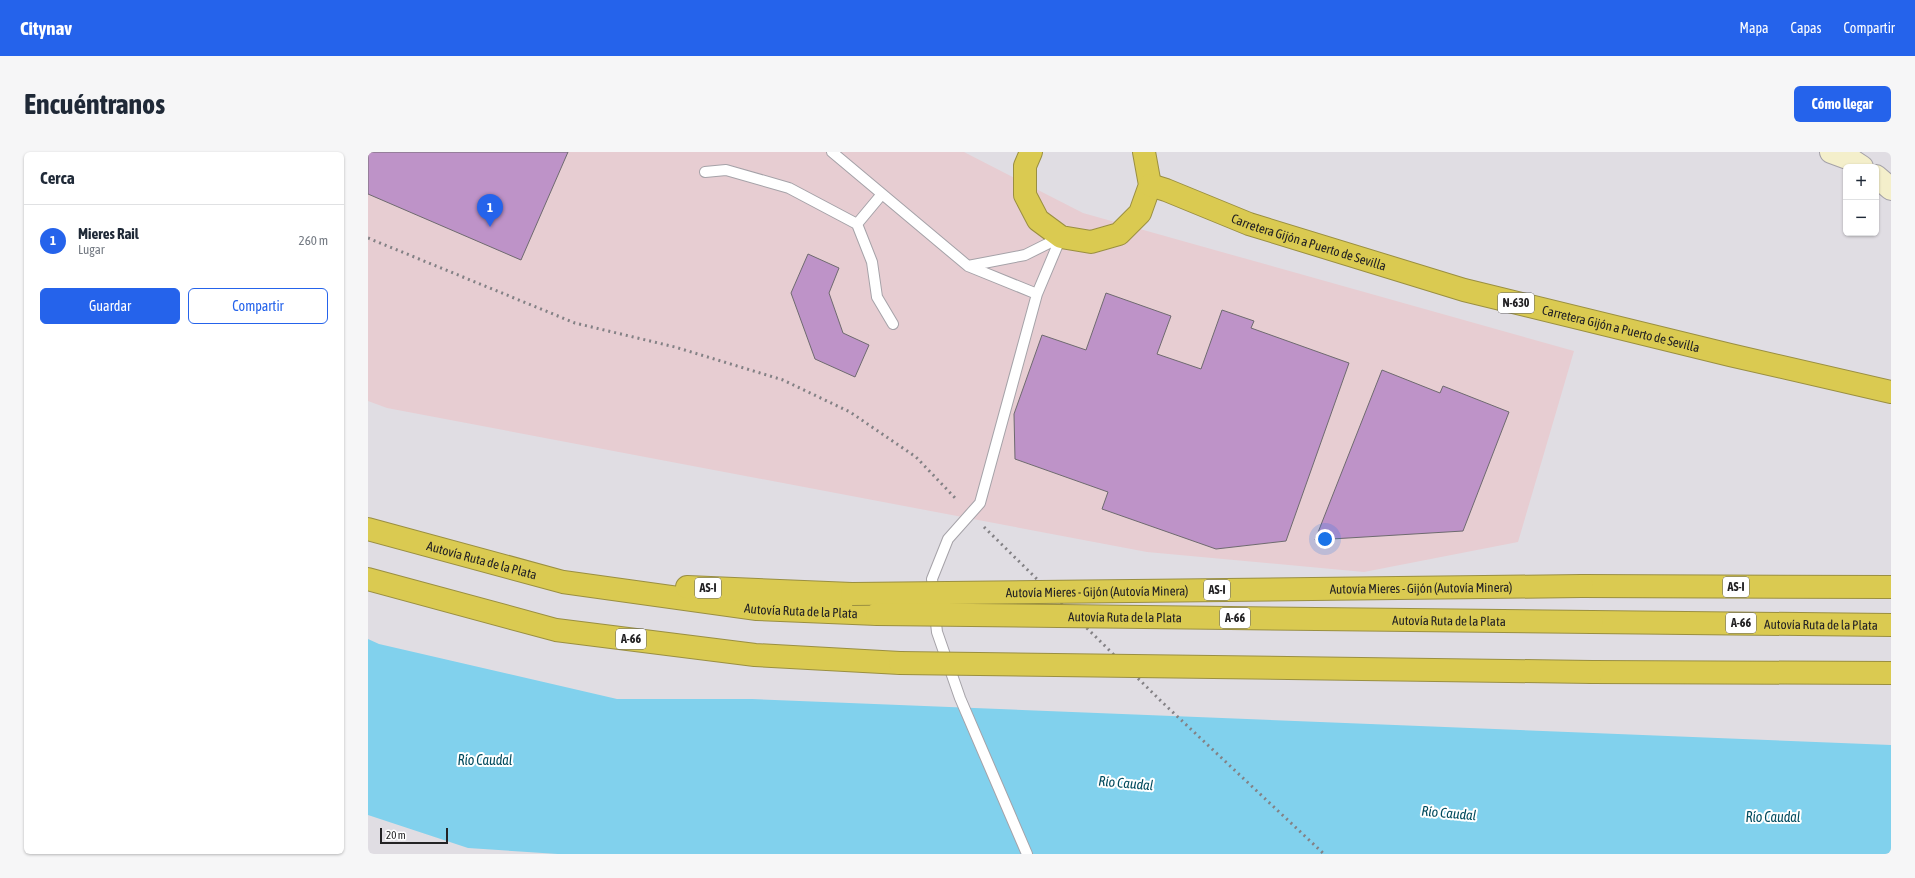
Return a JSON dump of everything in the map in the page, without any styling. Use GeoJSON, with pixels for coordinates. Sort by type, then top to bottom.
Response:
{"type":"FeatureCollection","features":[{"type":"Feature","properties":{"kind":"highway"},"geometry":{"type":"LineString","coordinates":[[1031,152],[1025,166],[1025,195],[1038,220],[1061,237],[1090,242],[1119,234],[1140,213],[1150,185],[1144,152]]}},
{"type":"Feature","properties":{"kind":"highway","name":"Carretera Gijón a Puerto de Sevilla"},"geometry":{"type":"LineString","coordinates":[[1150,185],[1166,190],[1248,224],[1464,290],[1730,355],[1891,392]]}},
{"type":"Feature","properties":{"kind":"highway","name":"Autovía Ruta de la Plata"},"geometry":{"type":"LineString","coordinates":[[368,529],[564,582],[757,609],[877,614],[1891,625]]}},
{"type":"Feature","properties":{"kind":"highway","name":"A-66"},"geometry":{"type":"LineString","coordinates":[[368,579],[556,630],[755,655],[900,663],[1592,672],[1891,673]]}},
{"type":"Feature","properties":{"kind":"highway","name":"Autovía Mieres - Gijón (Autovía Minera)"},"geometry":{"type":"LineString","coordinates":[[564,582],[852,594],[1582,586],[1891,587]]}},
{"type":"Feature","properties":{"kind":"street"},"geometry":{"type":"LineString","coordinates":[[1831,152],[1850,159],[1858,164]]}},
{"type":"Feature","properties":{"kind":"street"},"geometry":{"type":"LineString","coordinates":[[1879,179],[1891,189]]}},
{"type":"Feature","properties":{"kind":"lane"},"geometry":{"type":"LineString","coordinates":[[832,152],[968,266],[1037,294]]}},
{"type":"Feature","properties":{"kind":"lane"},"geometry":{"type":"LineString","coordinates":[[705,172],[726,170],[789,188],[857,224],[872,262],[877,297],[893,324]]}},
{"type":"Feature","properties":{"kind":"lane"},"geometry":{"type":"LineString","coordinates":[[857,224],[882,194]]}},
{"type":"Feature","properties":{"kind":"lane"},"geometry":{"type":"LineString","coordinates":[[968,266],[1025,255],[1061,237]]}},
{"type":"Feature","properties":{"kind":"lane"},"geometry":{"type":"LineString","coordinates":[[1027,854],[960,698],[937,632],[932,579],[948,539],[980,503],[1037,294],[1061,237]]}},
{"type":"Feature","properties":{"kind":"shaded area"},"geometry":{"type":"Polygon","coordinates":[[[368,152],[964,152],[1083,213],[1574,351],[1518,542],[1364,572],[1147,552],[387,408],[368,401],[368,152]]]}},
{"type":"Feature","properties":{"kind":"water","name":"Río Caudal"},"geometry":{"type":"Polygon","coordinates":[[[368,639],[379,644],[617,699],[752,699],[1891,745],[1891,854],[558,854],[468,848],[368,815],[368,639]]]}},
{"type":"Feature","properties":{"kind":"building"},"geometry":{"type":"Polygon","coordinates":[[[368,152],[568,152],[521,260],[368,194],[368,152]]]}},
{"type":"Feature","properties":{"kind":"building"},"geometry":{"type":"Polygon","coordinates":[[[808,254],[839,268],[829,293],[843,333],[869,345],[855,377],[815,359],[791,293],[808,254]]]}},
{"type":"Feature","properties":{"kind":"building"},"geometry":{"type":"Polygon","coordinates":[[[1106,293],[1171,316],[1157,354],[1201,369],[1222,310],[1254,321],[1251,328],[1349,363],[1286,541],[1216,549],[1102,509],[1108,492],[1015,459],[1014,414],[1042,335],[1086,350],[1106,293]]]}},
{"type":"Feature","properties":{"kind":"building"},"geometry":{"type":"Polygon","coordinates":[[[1382,370],[1440,393],[1443,386],[1509,412],[1463,531],[1315,540],[1382,370]]]}},
{"type":"Feature","properties":{"kind":"railway"},"geometry":{"type":"LineString","coordinates":[[368,238],[575,323],[675,347],[783,380],[850,412],[916,457],[957,500]]}},
{"type":"Feature","properties":{"kind":"railway"},"geometry":{"type":"LineString","coordinates":[[984,527],[1163,703],[1324,854]]}},
{"type":"Feature","properties":{"kind":"place","name":"Mieres Rail"},"geometry":{"type":"Point","coordinates":[490,227]}}]}
